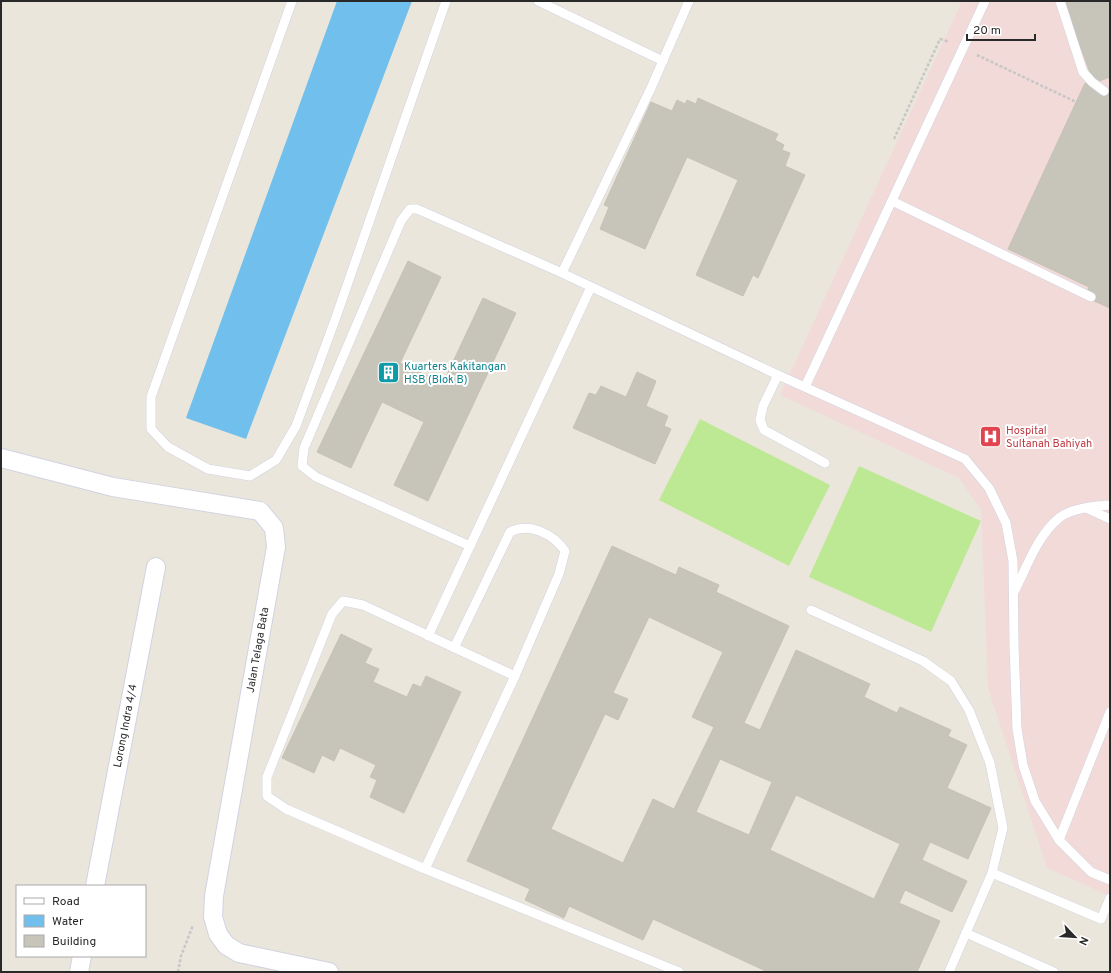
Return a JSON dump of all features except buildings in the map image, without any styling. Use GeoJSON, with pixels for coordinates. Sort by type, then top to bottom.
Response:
{"type":"FeatureCollection","features":[{"type":"Feature","properties":{"kind":"street","name":"Jalan Telaga Bata"},"geometry":{"type":"LineString","coordinates":[[1,458],[113,486],[260,511],[274,528],[276,547],[214,896],[213,917],[218,934],[226,945],[239,954],[329,972]]}},
{"type":"Feature","properties":{"kind":"street","name":"Lorong Indra 4/4"},"geometry":{"type":"LineString","coordinates":[[95,885],[156,567]]}},
{"type":"Feature","properties":{"kind":"street"},"geometry":{"type":"LineString","coordinates":[[79,972],[82,957]]}},
{"type":"Feature","properties":{"kind":"lane"},"geometry":{"type":"LineString","coordinates":[[292,1],[151,397],[152,429],[168,447],[208,469],[250,476],[276,460],[296,426],[335,320],[446,1]]}},
{"type":"Feature","properties":{"kind":"lane"},"geometry":{"type":"LineString","coordinates":[[538,1],[663,61]]}},
{"type":"Feature","properties":{"kind":"lane"},"geometry":{"type":"LineString","coordinates":[[562,273],[663,61],[689,1]]}},
{"type":"Feature","properties":{"kind":"lane"},"geometry":{"type":"LineString","coordinates":[[805,387],[986,1]]}},
{"type":"Feature","properties":{"kind":"lane"},"geometry":{"type":"LineString","coordinates":[[1060,1],[1083,72],[1092,82],[1104,91]]}},
{"type":"Feature","properties":{"kind":"lane"},"geometry":{"type":"LineString","coordinates":[[892,201],[1090,297]]}},
{"type":"Feature","properties":{"kind":"lane"},"geometry":{"type":"LineString","coordinates":[[470,546],[316,476],[302,466],[304,448],[400,221],[410,209],[416,208],[562,273],[778,375],[965,459],[989,488],[1006,523],[1013,561],[1017,729],[1023,766],[1035,801],[1059,840],[1091,872],[1110,880]]}},
{"type":"Feature","properties":{"kind":"lane"},"geometry":{"type":"LineString","coordinates":[[428,636],[591,287]]}},
{"type":"Feature","properties":{"kind":"lane"},"geometry":{"type":"LineString","coordinates":[[778,375],[763,406],[760,420],[764,430],[825,463]]}},
{"type":"Feature","properties":{"kind":"lane"},"geometry":{"type":"LineString","coordinates":[[1013,594],[1038,542],[1060,517],[1085,507],[1110,505]]}},
{"type":"Feature","properties":{"kind":"lane"},"geometry":{"type":"LineString","coordinates":[[1085,507],[1110,519]]}},
{"type":"Feature","properties":{"kind":"lane"},"geometry":{"type":"LineString","coordinates":[[425,870],[515,676],[559,574],[565,551],[557,541],[532,528],[519,528],[510,532],[454,648]]}},
{"type":"Feature","properties":{"kind":"lane"},"geometry":{"type":"LineString","coordinates":[[515,676],[363,605],[343,602],[332,614],[267,778],[268,796],[286,809],[425,870],[679,972]]}},
{"type":"Feature","properties":{"kind":"lane"},"geometry":{"type":"LineString","coordinates":[[811,610],[923,661],[951,681],[969,710],[990,762],[1004,828],[992,873],[949,972]]}},
{"type":"Feature","properties":{"kind":"lane"},"geometry":{"type":"LineString","coordinates":[[1059,840],[1107,727],[1110,712]]}},
{"type":"Feature","properties":{"kind":"lane"},"geometry":{"type":"LineString","coordinates":[[992,873],[1101,918],[1110,898]]}},
{"type":"Feature","properties":{"kind":"lane"},"geometry":{"type":"LineString","coordinates":[[966,933],[1054,972]]}},
{"type":"Feature","properties":{"kind":"path"},"geometry":{"type":"LineString","coordinates":[[894,139],[940,39],[963,48],[1076,102]]}},
{"type":"Feature","properties":{"kind":"path"},"geometry":{"type":"LineString","coordinates":[[178,972],[181,956],[192,926],[214,896]]}},
{"type":"Feature","properties":{"kind":"shaded area","name":"Hospital Sultanah Bahiyah"},"geometry":{"type":"Polygon","coordinates":[[[962,1],[1110,1],[1110,896],[1047,868],[988,688],[981,510],[959,478],[780,395],[962,1]]]}},
{"type":"Feature","properties":{"kind":"green space"},"geometry":{"type":"Polygon","coordinates":[[[700,419],[830,485],[789,566],[659,500],[700,419]]]}},
{"type":"Feature","properties":{"kind":"green space"},"geometry":{"type":"Polygon","coordinates":[[[859,466],[981,521],[931,632],[809,577],[859,466]]]}},
{"type":"Feature","properties":{"kind":"water"},"geometry":{"type":"Polygon","coordinates":[[[337,1],[412,1],[246,439],[186,418],[337,1]]]}},
{"type":"Feature","properties":{"kind":"place","name":"Kuarters Kakitangan HSB (Blok B)"},"geometry":{"type":"Point","coordinates":[388,373]}},
{"type":"Feature","properties":{"kind":"place","name":"Hospital Sultanah Bahiyah"},"geometry":{"type":"Point","coordinates":[990,437]}}]}
